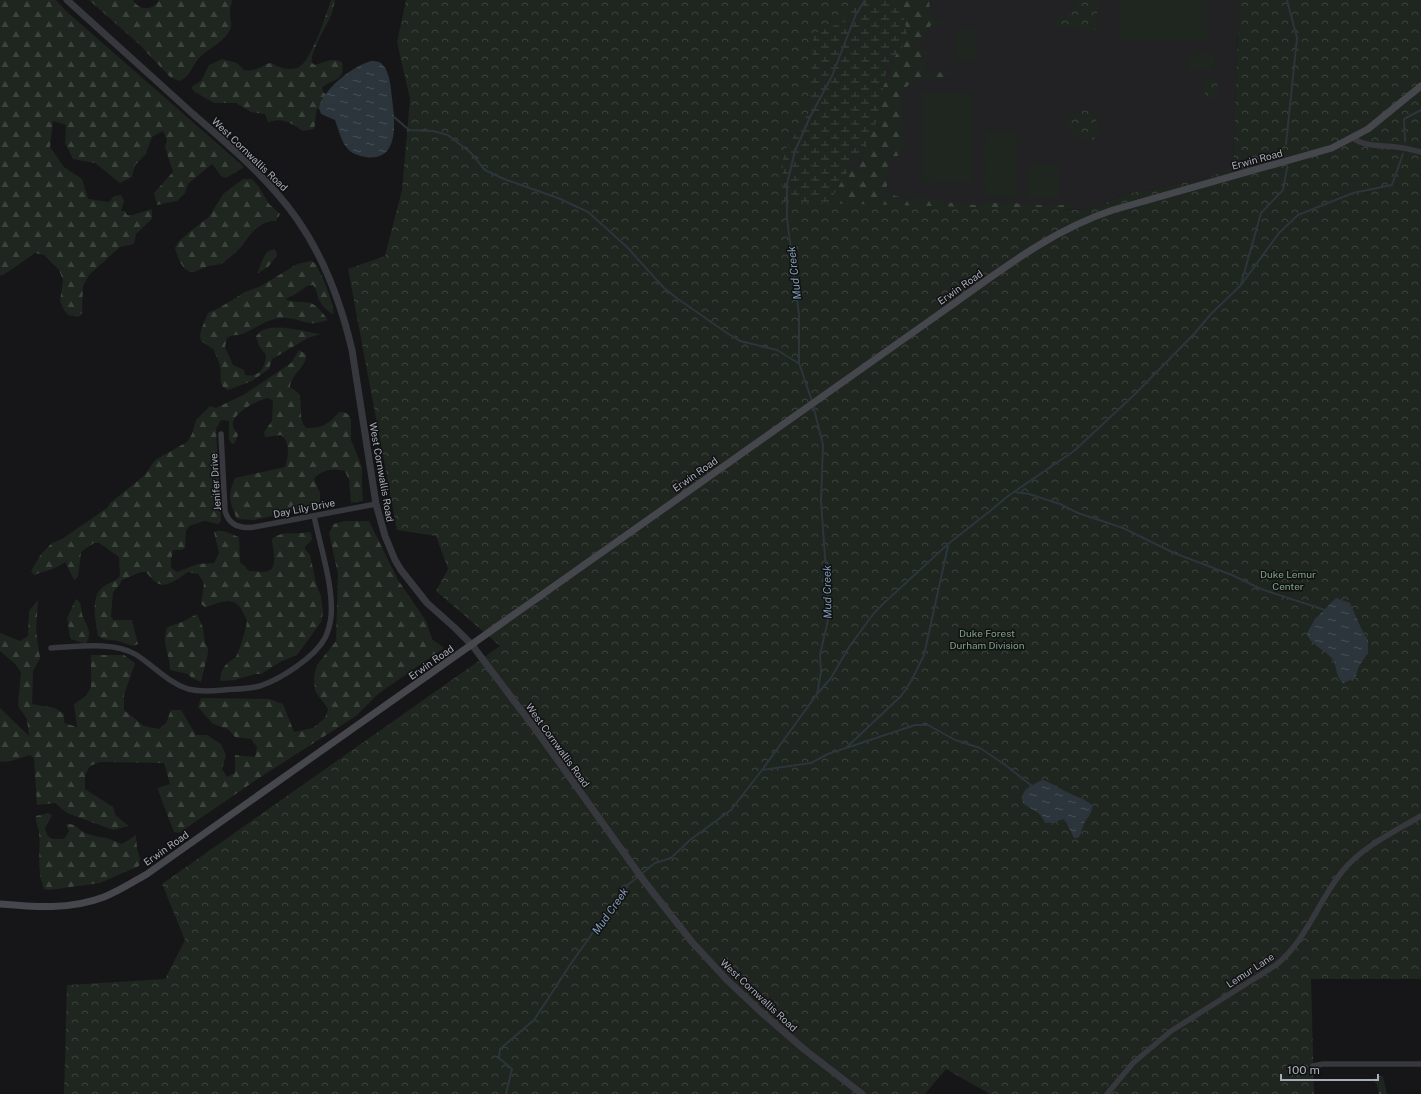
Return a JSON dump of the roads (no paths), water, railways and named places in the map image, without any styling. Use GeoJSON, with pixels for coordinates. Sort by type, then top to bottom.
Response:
{"type":"FeatureCollection","features":[{"type":"Feature","properties":{"kind":"main road","name":"Erwin Road"},"geometry":{"type":"LineString","coordinates":[[0,904],[46,907],[93,901],[123,888],[147,874],[827,394],[949,306],[1029,251],[1070,227],[1113,210],[1322,151],[1353,138],[1373,125],[1421,86]]}},
{"type":"Feature","properties":{"kind":"street","name":"West Cornwallis Road"},"geometry":{"type":"LineString","coordinates":[[67,0],[249,164],[276,192],[306,232],[326,270],[338,299],[347,327],[352,350],[376,504],[385,536],[401,570],[428,603],[472,645],[536,730],[644,882],[692,942],[727,980],[788,1036],[862,1094]]}},
{"type":"Feature","properties":{"kind":"street"},"geometry":{"type":"LineString","coordinates":[[1353,138],[1367,144],[1397,147],[1421,152]]}},
{"type":"Feature","properties":{"kind":"street","name":"Jenifer Drive"},"geometry":{"type":"LineString","coordinates":[[221,434],[225,511],[228,519],[235,525]]}},
{"type":"Feature","properties":{"kind":"street","name":"Day Lily Drive"},"geometry":{"type":"LineString","coordinates":[[235,525],[249,528],[376,504]]}},
{"type":"Feature","properties":{"kind":"street"},"geometry":{"type":"LineString","coordinates":[[51,648],[110,646],[124,649],[136,654],[175,683],[194,690],[252,688],[275,679],[293,669],[309,656],[322,643],[328,630],[331,617],[331,595],[314,516]]}},
{"type":"Feature","properties":{"kind":"street","name":"Lemur Lane"},"geometry":{"type":"LineString","coordinates":[[1107,1094],[1133,1062],[1171,1031],[1287,957],[1341,873],[1354,859],[1386,835],[1421,816]]}},
{"type":"Feature","properties":{"kind":"street"},"geometry":{"type":"LineString","coordinates":[[1313,1066],[1323,1064],[1421,1064]]}},
{"type":"Feature","properties":{"kind":"water"},"geometry":{"type":"Polygon","coordinates":[[[371,61],[381,63],[387,71],[391,85],[394,118],[393,138],[390,147],[385,153],[377,157],[366,157],[352,153],[344,144],[335,120],[321,114],[319,108],[326,93],[332,86],[348,73],[371,61]]]}},
{"type":"Feature","properties":{"kind":"water"},"geometry":{"type":"Polygon","coordinates":[[[1336,598],[1350,603],[1368,640],[1368,653],[1359,666],[1355,678],[1343,683],[1339,678],[1333,660],[1311,641],[1307,633],[1315,619],[1336,598]]]}},
{"type":"Feature","properties":{"kind":"water"},"geometry":{"type":"Polygon","coordinates":[[[1043,780],[1092,805],[1090,813],[1078,838],[1074,838],[1063,819],[1053,823],[1045,823],[1038,813],[1023,803],[1022,798],[1025,791],[1043,780]]]}},
{"type":"Feature","properties":{"kind":"waterway","name":"Mud Creek"},"geometry":{"type":"LineString","coordinates":[[812,401],[799,363],[799,315],[787,218],[787,184],[795,151],[810,117],[832,76],[856,14],[865,0]]}},
{"type":"Feature","properties":{"kind":"waterway"},"geometry":{"type":"LineString","coordinates":[[1286,144],[1297,38],[1287,0]]}},
{"type":"Feature","properties":{"kind":"waterway"},"geometry":{"type":"LineString","coordinates":[[1405,141],[1404,119],[1421,110]]}},
{"type":"Feature","properties":{"kind":"waterway"},"geometry":{"type":"LineString","coordinates":[[394,117],[409,130],[433,131],[448,135],[471,153],[485,170],[504,179],[558,198],[588,212],[627,247],[664,288],[678,299],[740,341],[777,350],[798,363]]}},
{"type":"Feature","properties":{"kind":"waterway"},"geometry":{"type":"LineString","coordinates":[[818,693],[831,678],[849,647],[874,613],[884,603],[948,544],[1008,496],[1074,451],[1135,394],[1194,334],[1211,314],[1241,285],[1279,233],[1298,215],[1353,193],[1392,185],[1403,154]]}},
{"type":"Feature","properties":{"kind":"waterway"},"geometry":{"type":"LineString","coordinates":[[1241,284],[1261,213],[1283,190],[1287,168]]}},
{"type":"Feature","properties":{"kind":"waterway","name":"Mud Creek"},"geometry":{"type":"LineString","coordinates":[[641,874],[655,863],[671,858],[690,840],[731,810],[817,694],[821,672],[820,655],[828,620],[828,586],[821,501],[823,445],[813,405]]}},
{"type":"Feature","properties":{"kind":"waterway"},"geometry":{"type":"LineString","coordinates":[[1014,492],[1029,494],[1060,504],[1078,513],[1123,528],[1174,553],[1232,575],[1261,589],[1325,610]]}},
{"type":"Feature","properties":{"kind":"waterway"},"geometry":{"type":"LineString","coordinates":[[847,747],[901,696],[916,671],[924,655],[948,546]]}},
{"type":"Feature","properties":{"kind":"waterway"},"geometry":{"type":"LineString","coordinates":[[762,770],[811,763],[828,754],[915,725],[928,725],[955,740],[980,748],[1004,764],[1032,786]]}},
{"type":"Feature","properties":{"kind":"waterway","name":"Mud Creek"},"geometry":{"type":"LineString","coordinates":[[506,1094],[512,1069],[499,1058],[500,1049],[534,1020],[572,962],[626,886],[638,877]]}},
{"type":"Feature","properties":{"kind":"park label","name":"Duke Lemur Center"},"geometry":{"type":"Point","coordinates":[1288,580]}},
{"type":"Feature","properties":{"kind":"park label","name":"Duke Forest Durham Division"},"geometry":{"type":"Point","coordinates":[987,638]}}]}
